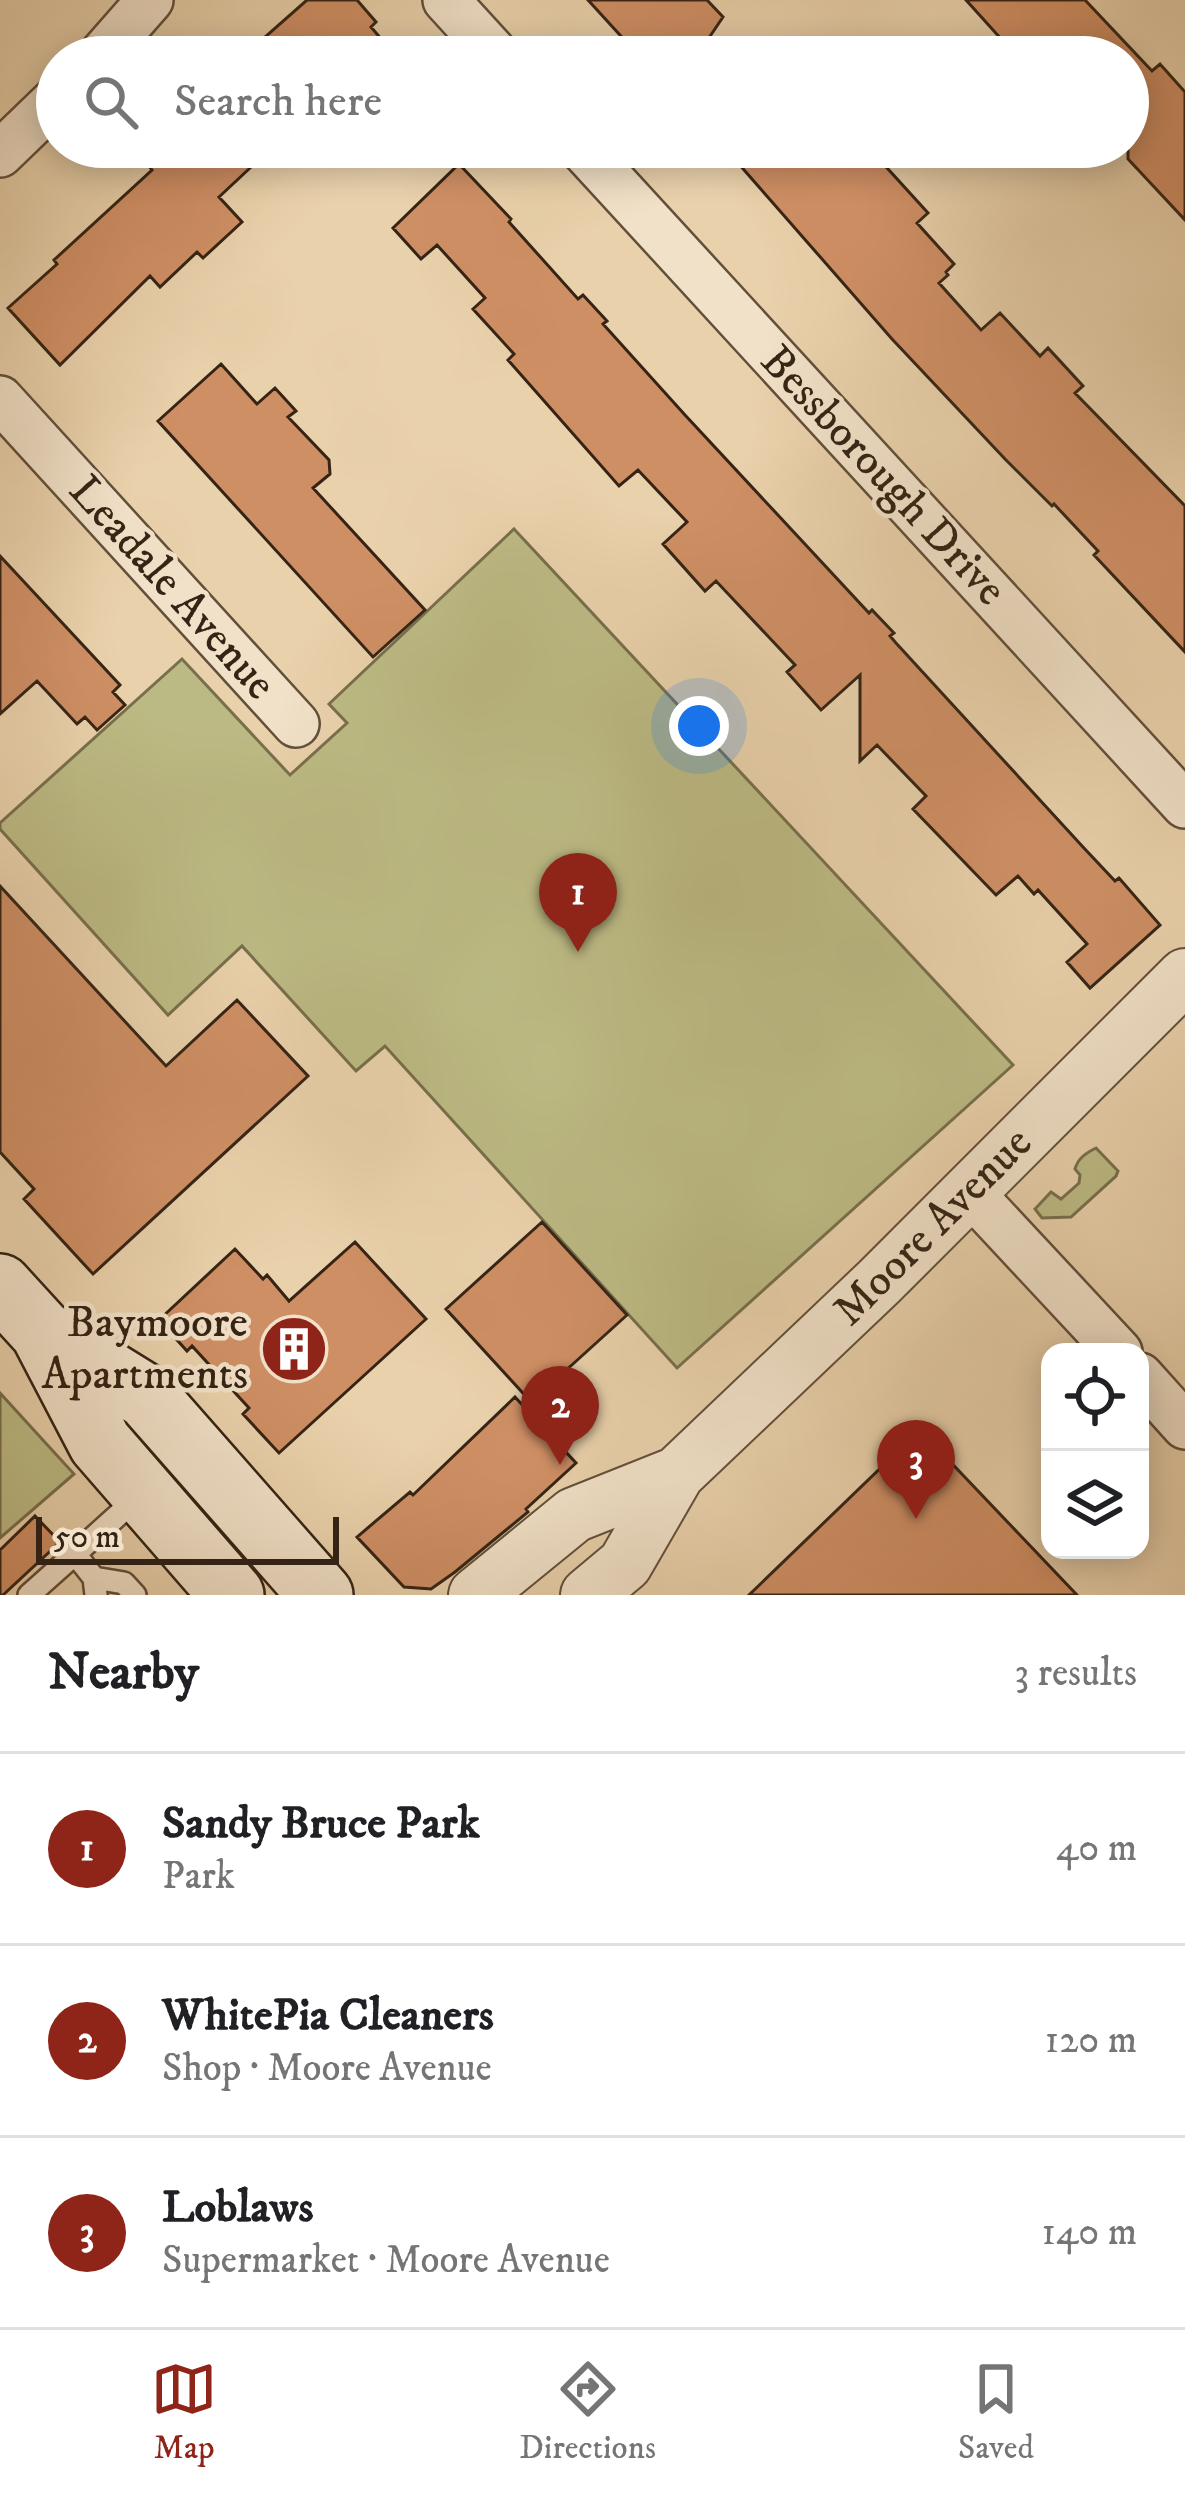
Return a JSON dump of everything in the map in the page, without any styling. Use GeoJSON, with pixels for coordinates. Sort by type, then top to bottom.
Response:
{"type":"FeatureCollection","features":[{"type":"Feature","properties":{"kind":"main road"},"geometry":{"type":"LineString","coordinates":[[0,1286],[42,1332],[100,1443],[232,1595]]}},
{"type":"Feature","properties":{"kind":"main road"},"geometry":{"type":"LineString","coordinates":[[42,1332],[147,1396],[321,1595]]}},
{"type":"Feature","properties":{"kind":"street"},"geometry":{"type":"LineString","coordinates":[[118,36],[150,0]]}},
{"type":"Feature","properties":{"kind":"street"},"geometry":{"type":"LineString","coordinates":[[446,0],[479,36]]}},
{"type":"Feature","properties":{"kind":"street"},"geometry":{"type":"LineString","coordinates":[[0,154],[36,119]]}},
{"type":"Feature","properties":{"kind":"street","name":"Bessborough Drive"},"geometry":{"type":"LineString","coordinates":[[600,168],[1185,805]]}},
{"type":"Feature","properties":{"kind":"street","name":"Leadale Avenue"},"geometry":{"type":"LineString","coordinates":[[0,399],[296,724]]}},
{"type":"Feature","properties":{"kind":"street","name":"Moore Avenue"},"geometry":{"type":"LineString","coordinates":[[588,1595],[625,1564],[676,1474],[847,1313],[1185,976]]}},
{"type":"Feature","properties":{"kind":"street"},"geometry":{"type":"LineString","coordinates":[[969,1191],[1110,1343]]}},
{"type":"Feature","properties":{"kind":"street"},"geometry":{"type":"LineString","coordinates":[[1149,1386],[1185,1426]]}},
{"type":"Feature","properties":{"kind":"street","name":"Moore Avenue"},"geometry":{"type":"LineString","coordinates":[[476,1595],[574,1516],[676,1474]]}},
{"type":"Feature","properties":{"kind":"lane"},"geometry":{"type":"LineString","coordinates":[[28,1595],[144,1492]]}},
{"type":"Feature","properties":{"kind":"lane"},"geometry":{"type":"LineString","coordinates":[[75,1555],[95,1586],[124,1583],[135,1595]]}},
{"type":"Feature","properties":{"kind":"shaded area"},"geometry":{"type":"Polygon","coordinates":[[[514,529],[1013,1065],[677,1368],[385,1046],[356,1071],[242,946],[168,1015],[0,829],[0,823],[182,659],[290,775],[347,723],[329,704],[514,529]]]}},
{"type":"Feature","properties":{"kind":"shaded area"},"geometry":{"type":"Polygon","coordinates":[[[1096,1148],[1118,1171],[1116,1176],[1071,1217],[1042,1218],[1035,1209],[1051,1192],[1061,1199],[1079,1183],[1076,1165],[1096,1148]]]}},
{"type":"Feature","properties":{"kind":"shaded area"},"geometry":{"type":"Polygon","coordinates":[[[0,1393],[74,1474],[0,1538],[0,1393]]]}},
{"type":"Feature","properties":{"kind":"building"},"geometry":{"type":"Polygon","coordinates":[[[307,0],[357,0],[376,22],[371,27],[379,36],[266,36],[307,0]]]}},
{"type":"Feature","properties":{"kind":"building"},"geometry":{"type":"Polygon","coordinates":[[[588,0],[707,0],[723,17],[710,36],[621,36],[588,0]]]}},
{"type":"Feature","properties":{"kind":"building"},"geometry":{"type":"Polygon","coordinates":[[[966,0],[1085,0],[1119,36],[998,36],[966,0]]]}},
{"type":"Feature","properties":{"kind":"building"},"geometry":{"type":"Polygon","coordinates":[[[1160,64],[1185,92],[1185,220],[1136,168],[1149,168],[1149,68],[1152,71],[1160,64]]]}},
{"type":"Feature","properties":{"kind":"building"},"geometry":{"type":"Polygon","coordinates":[[[250,168],[219,197],[242,222],[203,258],[197,252],[160,287],[150,276],[60,365],[8,308],[152,170],[250,168]]]}},
{"type":"Feature","properties":{"kind":"building"},"geometry":{"type":"Polygon","coordinates":[[[455,168],[463,168],[578,299],[583,295],[685,415],[869,613],[872,610],[894,633],[890,636],[896,643],[1160,925],[1090,988],[1067,962],[1087,944],[1038,890],[1034,894],[1018,876],[996,895],[913,809],[926,796],[877,745],[860,761],[860,675],[821,710],[787,672],[795,665],[716,581],[705,591],[663,544],[687,522],[638,470],[619,486],[508,360],[514,354],[473,309],[485,298],[437,245],[421,259],[393,228],[455,168]]]}},
{"type":"Feature","properties":{"kind":"building"},"geometry":{"type":"Polygon","coordinates":[[[742,168],[887,168],[928,213],[917,223],[954,264],[939,283],[981,330],[1000,313],[1040,356],[1048,348],[1083,386],[1075,393],[1185,506],[1185,652],[1094,555],[1098,551],[892,339],[742,168]]]}},
{"type":"Feature","properties":{"kind":"building"},"geometry":{"type":"Polygon","coordinates":[[[221,364],[257,404],[275,388],[296,411],[288,417],[329,460],[330,474],[313,488],[425,610],[373,657],[158,421],[221,364]]]}},
{"type":"Feature","properties":{"kind":"building"},"geometry":{"type":"Polygon","coordinates":[[[0,556],[120,685],[113,692],[125,705],[97,730],[85,717],[77,724],[37,681],[0,714],[0,556]]]}},
{"type":"Feature","properties":{"kind":"building"},"geometry":{"type":"Polygon","coordinates":[[[0,886],[166,1066],[237,1000],[308,1076],[93,1274],[24,1199],[34,1189],[0,1152],[0,886]]]}},
{"type":"Feature","properties":{"kind":"building"},"geometry":{"type":"Polygon","coordinates":[[[542,1222],[627,1315],[531,1402],[446,1309],[542,1222]]]}},
{"type":"Feature","properties":{"kind":"building","name":"Baymoore Apartments"},"geometry":{"type":"Polygon","coordinates":[[[355,1242],[426,1319],[279,1453],[243,1414],[249,1408],[192,1346],[187,1351],[159,1320],[235,1249],[289,1301],[355,1242]]]}},
{"type":"Feature","properties":{"kind":"building"},"geometry":{"type":"Polygon","coordinates":[[[515,1397],[576,1463],[528,1512],[455,1572],[431,1589],[404,1587],[357,1537],[410,1492],[413,1495],[515,1397]]]}},
{"type":"Feature","properties":{"kind":"building"},"geometry":{"type":"Polygon","coordinates":[[[920,1430],[1077,1595],[749,1595],[920,1430]]]}},
{"type":"Feature","properties":{"kind":"building"},"geometry":{"type":"Polygon","coordinates":[[[35,1516],[60,1542],[0,1595],[0,1550],[35,1516]]]}},
{"type":"Feature","properties":{"kind":"place","name":"Sandy Bruce Park"},"geometry":{"type":"Point","coordinates":[578,952]}},
{"type":"Feature","properties":{"kind":"place","name":"Baymoore Apartments"},"geometry":{"type":"Point","coordinates":[294,1349]}},
{"type":"Feature","properties":{"kind":"place","name":"WhitePia Cleaners"},"geometry":{"type":"Point","coordinates":[560,1465]}},
{"type":"Feature","properties":{"kind":"place","name":"Loblaws"},"geometry":{"type":"Point","coordinates":[916,1519]}}]}
